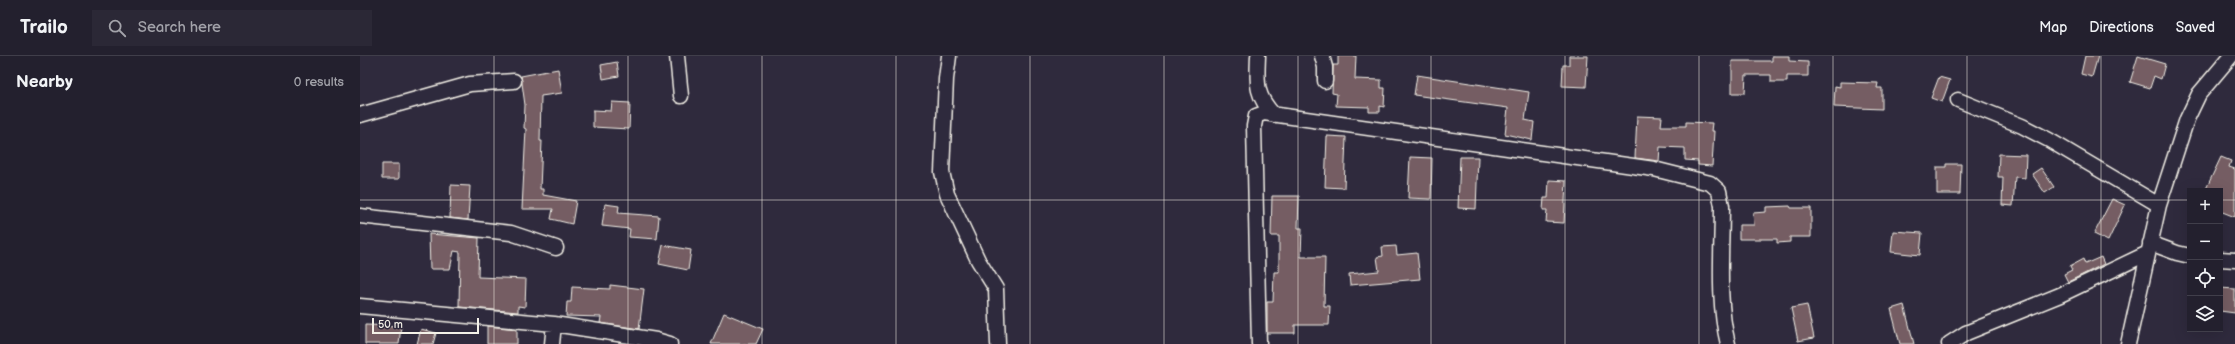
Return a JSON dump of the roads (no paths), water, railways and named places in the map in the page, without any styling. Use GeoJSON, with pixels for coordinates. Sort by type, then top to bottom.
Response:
{"type":"FeatureCollection","features":[{"type":"Feature","properties":{"kind":"street"},"geometry":{"type":"LineString","coordinates":[[677,56],[681,96]]}},
{"type":"Feature","properties":{"kind":"street"},"geometry":{"type":"LineString","coordinates":[[949,56],[946,79],[942,172],[947,194],[978,260],[996,289],[998,344]]}},
{"type":"Feature","properties":{"kind":"street"},"geometry":{"type":"LineString","coordinates":[[1258,56],[1257,81],[1262,102],[1274,115]]}},
{"type":"Feature","properties":{"kind":"street"},"geometry":{"type":"LineString","coordinates":[[1322,56],[1325,67],[1325,81]]}},
{"type":"Feature","properties":{"kind":"street"},"geometry":{"type":"LineString","coordinates":[[2128,344],[2159,205],[2187,119],[2199,94],[2231,56]]}},
{"type":"Feature","properties":{"kind":"street"},"geometry":{"type":"LineString","coordinates":[[360,115],[470,84],[514,81]]}},
{"type":"Feature","properties":{"kind":"street"},"geometry":{"type":"LineString","coordinates":[[1958,100],[2022,126],[2042,136],[2159,205]]}},
{"type":"Feature","properties":{"kind":"street"},"geometry":{"type":"LineString","coordinates":[[1259,344],[1254,126],[1256,116],[1259,114],[1654,169],[1710,184],[1719,191],[1722,206],[1722,294],[1724,326],[1728,344]]}},
{"type":"Feature","properties":{"kind":"street"},"geometry":{"type":"LineString","coordinates":[[360,216],[511,233],[556,248]]}},
{"type":"Feature","properties":{"kind":"street"},"geometry":{"type":"LineString","coordinates":[[1949,344],[1966,333],[2060,295],[2149,248],[2187,255]]}},
{"type":"Feature","properties":{"kind":"street"},"geometry":{"type":"LineString","coordinates":[[2223,259],[2235,260]]}},
{"type":"Feature","properties":{"kind":"street"},"geometry":{"type":"LineString","coordinates":[[360,306],[554,324],[656,340],[670,344]]}},
{"type":"Feature","properties":{"kind":"street"},"geometry":{"type":"LineString","coordinates":[[552,344],[554,324]]}}]}
